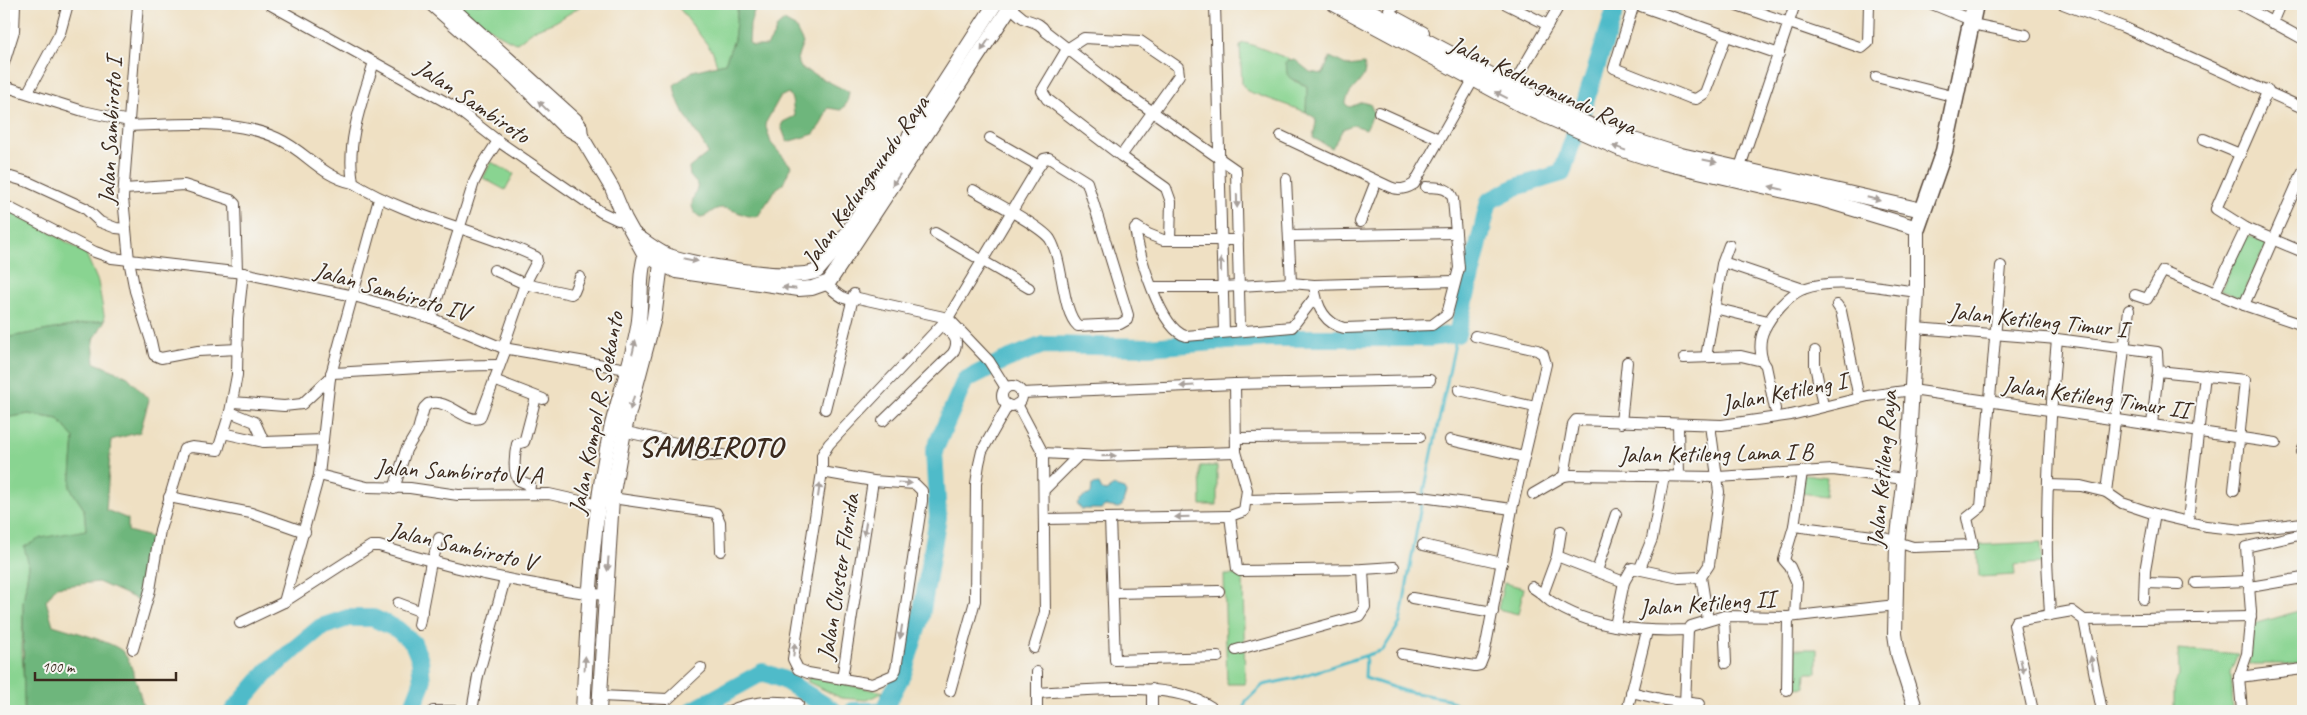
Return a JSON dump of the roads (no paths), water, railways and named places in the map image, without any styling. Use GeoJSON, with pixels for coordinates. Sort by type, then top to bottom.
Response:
{"type":"FeatureCollection","features":[{"type":"Feature","properties":{"kind":"main road","name":"Jalan Kedungmundu Raya"},"geometry":{"type":"LineString","coordinates":[[432,4],[516,78],[565,126],[581,136]]}},
{"type":"Feature","properties":{"kind":"main road","name":"Jalan Kedungmundu Raya"},"geometry":{"type":"LineString","coordinates":[[447,4],[580,127],[581,136],[612,188],[632,233],[647,250],[676,271],[776,286],[812,288],[828,286],[1009,5]]}},
{"type":"Feature","properties":{"kind":"main road","name":"Jalan Kedungmundu Raya"},"geometry":{"type":"LineString","coordinates":[[661,259],[737,270],[801,276],[817,271],[840,244],[995,4]]}},
{"type":"Feature","properties":{"kind":"main road","name":"Jalan Kedungmundu Raya"},"geometry":{"type":"LineString","coordinates":[[1334,4],[1388,13]]}},
{"type":"Feature","properties":{"kind":"main road","name":"Jalan Kedungmundu Raya"},"geometry":{"type":"LineString","coordinates":[[1357,4],[1388,13],[1475,74],[1548,112],[1592,132],[1680,161],[1825,194],[1922,210]]}},
{"type":"Feature","properties":{"kind":"main road"},"geometry":{"type":"LineString","coordinates":[[1917,228],[1922,210],[1938,171],[1956,97],[1975,4]]}},
{"type":"Feature","properties":{"kind":"main road","name":"Jalan Kedungmundu Raya"},"geometry":{"type":"LineString","coordinates":[[1475,74],[1514,84],[1548,112]]}},
{"type":"Feature","properties":{"kind":"main road","name":"Jalan Kedungmundu Raya"},"geometry":{"type":"LineString","coordinates":[[1825,194],[1917,228]]}},
{"type":"Feature","properties":{"kind":"main road","name":"Jalan Ketileng Raya"},"geometry":{"type":"LineString","coordinates":[[1916,711],[1898,654],[1896,605],[1897,544],[1909,442],[1912,390],[1917,292],[1917,228]]}},
{"type":"Feature","properties":{"kind":"main road","name":"Jalan Kompol R. Soekanto"},"geometry":{"type":"LineString","coordinates":[[635,370],[647,250]]}},
{"type":"Feature","properties":{"kind":"main road","name":"Jalan Kompol R. Soekanto"},"geometry":{"type":"LineString","coordinates":[[583,711],[589,594],[598,505],[617,430],[635,370],[654,318],[661,259]]}},
{"type":"Feature","properties":{"kind":"main road"},"geometry":{"type":"LineString","coordinates":[[817,271],[828,286]]}},
{"type":"Feature","properties":{"kind":"main road","name":"Jalan Kompol R. Soekanto"},"geometry":{"type":"LineString","coordinates":[[599,711],[617,430]]}},
{"type":"Feature","properties":{"kind":"street"},"geometry":{"type":"LineString","coordinates":[[4,63],[14,32],[15,4]]}},
{"type":"Feature","properties":{"kind":"street"},"geometry":{"type":"LineString","coordinates":[[28,92],[60,33],[68,4]]}},
{"type":"Feature","properties":{"kind":"street","name":"Jalan Sambiroto I"},"geometry":{"type":"LineString","coordinates":[[138,4],[124,189],[129,260],[135,291],[154,355],[162,358],[198,351],[238,349]]}},
{"type":"Feature","properties":{"kind":"street","name":"Jalan Sambiroto"},"geometry":{"type":"LineString","coordinates":[[269,4],[453,106],[498,141],[601,212],[618,220],[625,219]]}},
{"type":"Feature","properties":{"kind":"street"},"geometry":{"type":"LineString","coordinates":[[1215,4],[1221,161],[1224,332]]}},
{"type":"Feature","properties":{"kind":"street"},"geometry":{"type":"LineString","coordinates":[[1506,4],[1548,25]]}},
{"type":"Feature","properties":{"kind":"street"},"geometry":{"type":"LineString","coordinates":[[1388,13],[1514,84],[1560,4]]}},
{"type":"Feature","properties":{"kind":"street"},"geometry":{"type":"LineString","coordinates":[[1726,37],[1705,93],[1696,99],[1614,68],[1634,4],[1779,54]]}},
{"type":"Feature","properties":{"kind":"street"},"geometry":{"type":"LineString","coordinates":[[1734,4],[1864,47],[1868,43],[1869,4]]}},
{"type":"Feature","properties":{"kind":"street"},"geometry":{"type":"LineString","coordinates":[[1738,173],[1795,4]]}},
{"type":"Feature","properties":{"kind":"street"},"geometry":{"type":"LineString","coordinates":[[1932,4],[1972,22],[2026,35]]}},
{"type":"Feature","properties":{"kind":"street"},"geometry":{"type":"LineString","coordinates":[[2062,4],[2122,27],[2268,90],[2303,108]]}},
{"type":"Feature","properties":{"kind":"street"},"geometry":{"type":"LineString","coordinates":[[2239,4],[2303,39]]}},
{"type":"Feature","properties":{"kind":"street"},"geometry":{"type":"LineString","coordinates":[[2272,23],[2280,4]]}},
{"type":"Feature","properties":{"kind":"street"},"geometry":{"type":"LineString","coordinates":[[1009,5],[1025,19],[1038,24],[1067,49],[1152,112],[1221,161],[1229,164],[1236,174],[1240,330]]}},
{"type":"Feature","properties":{"kind":"street"},"geometry":{"type":"LineString","coordinates":[[1121,156],[1179,75],[1178,68],[1144,42],[1084,38],[1067,49],[1042,87],[1044,96],[1121,156],[1161,184],[1169,193],[1171,202],[1170,240]]}},
{"type":"Feature","properties":{"kind":"street"},"geometry":{"type":"LineString","coordinates":[[353,183],[350,163],[351,142],[374,62]]}},
{"type":"Feature","properties":{"kind":"street"},"geometry":{"type":"LineString","coordinates":[[1281,136],[1395,189],[1408,188],[1414,184],[1475,74]]}},
{"type":"Feature","properties":{"kind":"street"},"geometry":{"type":"LineString","coordinates":[[1876,77],[1956,97]]}},
{"type":"Feature","properties":{"kind":"street"},"geometry":{"type":"LineString","coordinates":[[4,86],[129,124],[217,126],[260,132],[282,140],[335,178],[353,183],[379,199],[459,229],[494,239],[536,257],[537,261],[525,284],[505,349],[480,418],[478,419],[439,402],[428,404],[424,408],[418,430],[406,450],[394,489]]}},
{"type":"Feature","properties":{"kind":"street"},"geometry":{"type":"LineString","coordinates":[[2268,90],[2216,207],[2217,210],[2246,228],[2303,252]]}},
{"type":"Feature","properties":{"kind":"street"},"geometry":{"type":"LineString","coordinates":[[1379,112],[1438,138]]}},
{"type":"Feature","properties":{"kind":"street"},"geometry":{"type":"LineString","coordinates":[[973,190],[1012,211],[1046,234],[1050,239],[1056,252],[1071,315],[1078,326],[1125,323],[1128,315],[1087,182],[1049,158],[1044,159],[1039,166],[990,138]]}},
{"type":"Feature","properties":{"kind":"street"},"geometry":{"type":"LineString","coordinates":[[2204,139],[2240,154]]}},
{"type":"Feature","properties":{"kind":"street"},"geometry":{"type":"LineString","coordinates":[[431,318],[479,170],[498,141]]}},
{"type":"Feature","properties":{"kind":"street","name":"Jalan Cluster Florida"},"geometry":{"type":"LineString","coordinates":[[873,481],[842,679],[798,669],[794,659],[822,472],[822,455],[829,444],[945,321],[1039,166]]}},
{"type":"Feature","properties":{"kind":"street"},"geometry":{"type":"LineString","coordinates":[[2244,305],[2273,238],[2301,183],[2303,170]]}},
{"type":"Feature","properties":{"kind":"street"},"geometry":{"type":"LineString","coordinates":[[4,175],[28,182],[85,208],[100,222],[116,228],[126,229]]}},
{"type":"Feature","properties":{"kind":"street"},"geometry":{"type":"LineString","coordinates":[[1286,179],[1291,282]]}},
{"type":"Feature","properties":{"kind":"street"},"geometry":{"type":"LineString","coordinates":[[1360,222],[1376,181]]}},
{"type":"Feature","properties":{"kind":"street"},"geometry":{"type":"LineString","coordinates":[[124,189],[184,185],[231,200],[235,204],[240,272],[237,375],[232,407],[218,450],[192,446],[184,449],[160,530],[150,590],[134,648]]}},
{"type":"Feature","properties":{"kind":"street"},"geometry":{"type":"LineString","coordinates":[[1314,285],[1318,306],[1336,326],[1344,328],[1432,325],[1447,314],[1454,280],[1459,268],[1451,192],[1447,189],[1426,187]]}},
{"type":"Feature","properties":{"kind":"street"},"geometry":{"type":"LineString","coordinates":[[284,602],[293,564],[305,532],[319,475],[330,375],[354,296],[379,199]]}},
{"type":"Feature","properties":{"kind":"street","name":"Jalan Sambiroto IV"},"geometry":{"type":"LineString","coordinates":[[4,206],[95,252],[112,258],[240,272],[354,296],[431,318],[505,349],[635,370]]}},
{"type":"Feature","properties":{"kind":"street"},"geometry":{"type":"LineString","coordinates":[[1238,240],[1170,240],[1156,238],[1137,227],[1135,229],[1152,287],[1164,315],[1178,333],[1186,336],[1292,327],[1315,297]]}},
{"type":"Feature","properties":{"kind":"street"},"geometry":{"type":"LineString","coordinates":[[2215,294],[2246,228]]}},
{"type":"Feature","properties":{"kind":"street"},"geometry":{"type":"LineString","coordinates":[[936,233],[1029,288]]}},
{"type":"Feature","properties":{"kind":"street"},"geometry":{"type":"LineString","coordinates":[[1290,236],[1456,233]]}},
{"type":"Feature","properties":{"kind":"street"},"geometry":{"type":"LineString","coordinates":[[1706,357],[1723,262],[1729,245]]}},
{"type":"Feature","properties":{"kind":"street"},"geometry":{"type":"LineString","coordinates":[[1723,262],[1802,290],[1852,284],[1917,292]]}},
{"type":"Feature","properties":{"kind":"street"},"geometry":{"type":"LineString","coordinates":[[1794,526],[1881,537],[1897,544],[1912,547],[1972,545],[1967,518],[1982,507],[1994,334],[2001,266]]}},
{"type":"Feature","properties":{"kind":"street"},"geometry":{"type":"LineString","coordinates":[[494,270],[525,284],[571,294],[574,292],[580,277]]}},
{"type":"Feature","properties":{"kind":"street"},"geometry":{"type":"LineString","coordinates":[[2134,295],[2147,299],[2162,271],[2215,294],[2303,325]]}},
{"type":"Feature","properties":{"kind":"street"},"geometry":{"type":"LineString","coordinates":[[1152,287],[1222,287],[1240,284],[1291,282],[1314,285],[1454,280]]}},
{"type":"Feature","properties":{"kind":"street"},"geometry":{"type":"LineString","coordinates":[[828,286],[855,297],[945,321],[989,361],[1006,388]]}},
{"type":"Feature","properties":{"kind":"street"},"geometry":{"type":"LineString","coordinates":[[1775,409],[1766,366],[1762,361],[1761,343],[1768,322],[1780,307],[1802,290]]}},
{"type":"Feature","properties":{"kind":"street"},"geometry":{"type":"LineString","coordinates":[[825,409],[855,297]]}},
{"type":"Feature","properties":{"kind":"street"},"geometry":{"type":"LineString","coordinates":[[1837,305],[1842,311],[1859,398]]}},
{"type":"Feature","properties":{"kind":"street"},"geometry":{"type":"LineString","coordinates":[[1714,308],[1768,322]]}},
{"type":"Feature","properties":{"kind":"street"},"geometry":{"type":"LineString","coordinates":[[2106,492],[2126,348],[2129,310]]}},
{"type":"Feature","properties":{"kind":"street"},"geometry":{"type":"LineString","coordinates":[[883,421],[953,353],[957,342],[945,321]]}},
{"type":"Feature","properties":{"kind":"street","name":"Jalan Ketileng Timur I"},"geometry":{"type":"LineString","coordinates":[[1915,328],[2057,339],[2157,352],[2158,371]]}},
{"type":"Feature","properties":{"kind":"street"},"geometry":{"type":"LineString","coordinates":[[1402,654],[1466,666],[1480,665],[1493,612],[1512,509],[1546,364],[1543,354],[1537,350],[1475,336]]}},
{"type":"Feature","properties":{"kind":"street"},"geometry":{"type":"LineString","coordinates":[[2050,614],[2046,540],[2050,411],[2057,339]]}},
{"type":"Feature","properties":{"kind":"street"},"geometry":{"type":"LineString","coordinates":[[1815,351],[1815,365],[1824,406]]}},
{"type":"Feature","properties":{"kind":"street"},"geometry":{"type":"LineString","coordinates":[[1684,358],[1741,356],[1762,361]]}},
{"type":"Feature","properties":{"kind":"street"},"geometry":{"type":"LineString","coordinates":[[1621,423],[1627,362]]}},
{"type":"Feature","properties":{"kind":"street"},"geometry":{"type":"LineString","coordinates":[[232,407],[302,404],[330,375],[460,364],[499,365]]}},
{"type":"Feature","properties":{"kind":"street"},"geometry":{"type":"LineString","coordinates":[[2152,424],[2158,371],[2245,380],[2234,490]]}},
{"type":"Feature","properties":{"kind":"street"},"geometry":{"type":"LineString","coordinates":[[2188,520],[2205,375]]}},
{"type":"Feature","properties":{"kind":"street"},"geometry":{"type":"LineString","coordinates":[[494,380],[539,398],[524,442],[517,444],[515,452],[516,474],[520,480],[530,485],[529,493]]}},
{"type":"Feature","properties":{"kind":"street"},"geometry":{"type":"LineString","coordinates":[[1021,393],[1236,384],[1430,380]]}},
{"type":"Feature","properties":{"kind":"street"},"geometry":{"type":"LineString","coordinates":[[1044,519],[1230,516],[1244,511],[1248,490],[1236,452],[1236,384]]}},
{"type":"Feature","properties":{"kind":"street"},"geometry":{"type":"LineString","coordinates":[[950,691],[975,601],[976,484],[982,451],[1012,404],[1021,399],[1021,393],[1015,387],[1006,388]]}},
{"type":"Feature","properties":{"kind":"street"},"geometry":{"type":"LineString","coordinates":[[1006,388],[1002,396],[1004,401],[1012,404],[1043,452],[1045,612],[1034,648]]}},
{"type":"Feature","properties":{"kind":"street"},"geometry":{"type":"LineString","coordinates":[[1459,390],[1536,407]]}},
{"type":"Feature","properties":{"kind":"street","name":"Jalan Ketileng I"},"geometry":{"type":"LineString","coordinates":[[1564,476],[1574,422],[1579,420],[1710,425],[1776,418],[1859,398],[1912,390]]}},
{"type":"Feature","properties":{"kind":"street","name":"Jalan Ketileng Timur II"},"geometry":{"type":"LineString","coordinates":[[1912,390],[2276,443]]}},
{"type":"Feature","properties":{"kind":"street"},"geometry":{"type":"LineString","coordinates":[[232,407],[255,422],[264,442]]}},
{"type":"Feature","properties":{"kind":"street"},"geometry":{"type":"LineString","coordinates":[[1678,424],[1679,476]]}},
{"type":"Feature","properties":{"kind":"street"},"geometry":{"type":"LineString","coordinates":[[1708,620],[1701,577],[1709,565],[1711,557],[1719,492],[1710,425]]}},
{"type":"Feature","properties":{"kind":"street"},"geometry":{"type":"LineString","coordinates":[[617,430],[690,446],[694,456],[723,455]]}},
{"type":"Feature","properties":{"kind":"street"},"geometry":{"type":"LineString","coordinates":[[223,433],[264,442],[323,440]]}},
{"type":"Feature","properties":{"kind":"street"},"geometry":{"type":"LineString","coordinates":[[1236,438],[1420,437]]}},
{"type":"Feature","properties":{"kind":"street"},"geometry":{"type":"LineString","coordinates":[[1450,440],[1524,457]]}},
{"type":"Feature","properties":{"kind":"street"},"geometry":{"type":"LineString","coordinates":[[1043,452],[1102,456],[1236,452]]}},
{"type":"Feature","properties":{"kind":"street"},"geometry":{"type":"LineString","coordinates":[[1044,490],[1079,455]]}},
{"type":"Feature","properties":{"kind":"street","name":"Jalan Ketileng Lama I B"},"geometry":{"type":"LineString","coordinates":[[1564,476],[1718,477],[1833,470],[1904,479]]}},
{"type":"Feature","properties":{"kind":"street"},"geometry":{"type":"LineString","coordinates":[[822,472],[873,481],[915,484],[922,491],[922,501],[893,676],[872,684],[842,679]]}},
{"type":"Feature","properties":{"kind":"street"},"geometry":{"type":"LineString","coordinates":[[1786,690],[1792,616],[1797,583],[1784,560],[1794,526],[1802,472]]}},
{"type":"Feature","properties":{"kind":"street","name":"Jalan Sambiroto V A"},"geometry":{"type":"LineString","coordinates":[[319,475],[367,487],[410,488],[466,495],[549,494],[598,505]]}},
{"type":"Feature","properties":{"kind":"street"},"geometry":{"type":"LineString","coordinates":[[1533,494],[1564,476]]}},
{"type":"Feature","properties":{"kind":"street"},"geometry":{"type":"LineString","coordinates":[[1640,568],[1652,539],[1664,476]]}},
{"type":"Feature","properties":{"kind":"street"},"geometry":{"type":"LineString","coordinates":[[2048,485],[2081,486],[2106,492],[2122,503],[2155,514],[2188,520],[2206,526],[2242,530],[2303,523]]}},
{"type":"Feature","properties":{"kind":"street"},"geometry":{"type":"LineString","coordinates":[[1247,500],[1414,496],[1512,509]]}},
{"type":"Feature","properties":{"kind":"street"},"geometry":{"type":"LineString","coordinates":[[169,497],[251,513],[305,532]]}},
{"type":"Feature","properties":{"kind":"street"},"geometry":{"type":"LineString","coordinates":[[612,498],[716,513],[720,522],[721,551]]}},
{"type":"Feature","properties":{"kind":"street"},"geometry":{"type":"LineString","coordinates":[[1597,571],[1616,514]]}},
{"type":"Feature","properties":{"kind":"street"},"geometry":{"type":"LineString","coordinates":[[2144,599],[2144,583],[2155,514]]}},
{"type":"Feature","properties":{"kind":"street"},"geometry":{"type":"LineString","coordinates":[[1230,516],[1236,567],[1238,570],[1394,567]]}},
{"type":"Feature","properties":{"kind":"street"},"geometry":{"type":"LineString","coordinates":[[1110,518],[1115,660],[1218,657]]}},
{"type":"Feature","properties":{"kind":"street"},"geometry":{"type":"LineString","coordinates":[[1543,594],[1557,556],[1561,531]]}},
{"type":"Feature","properties":{"kind":"street"},"geometry":{"type":"LineString","coordinates":[[2242,711],[2239,677],[2247,654],[2251,617],[2248,545],[2303,534]]}},
{"type":"Feature","properties":{"kind":"street"},"geometry":{"type":"LineString","coordinates":[[419,625],[439,538]]}},
{"type":"Feature","properties":{"kind":"street"},"geometry":{"type":"LineString","coordinates":[[1423,545],[1502,563]]}},
{"type":"Feature","properties":{"kind":"street","name":"Jalan Sambiroto V"},"geometry":{"type":"LineString","coordinates":[[240,623],[284,602],[372,546],[379,546],[432,562],[505,579],[589,594],[606,594]]}},
{"type":"Feature","properties":{"kind":"street"},"geometry":{"type":"LineString","coordinates":[[1557,556],[1624,582]]}},
{"type":"Feature","properties":{"kind":"street"},"geometry":{"type":"LineString","coordinates":[[1614,626],[1624,582],[1632,568],[1640,568],[1679,578],[1701,577]]}},
{"type":"Feature","properties":{"kind":"street"},"geometry":{"type":"LineString","coordinates":[[1236,650],[1359,616],[1365,607],[1363,569]]}},
{"type":"Feature","properties":{"kind":"street"},"geometry":{"type":"LineString","coordinates":[[2196,583],[2249,584],[2303,578]]}},
{"type":"Feature","properties":{"kind":"street"},"geometry":{"type":"LineString","coordinates":[[472,711],[478,676],[505,579]]}},
{"type":"Feature","properties":{"kind":"street"},"geometry":{"type":"LineString","coordinates":[[2144,583],[2179,584]]}},
{"type":"Feature","properties":{"kind":"street","name":"Jalan Ketileng II"},"geometry":{"type":"LineString","coordinates":[[1532,587],[1549,600],[1581,616],[1614,626],[1647,631],[1688,630],[1691,626],[1724,616],[1792,616],[1896,605]]}},
{"type":"Feature","properties":{"kind":"street"},"geometry":{"type":"LineString","coordinates":[[1113,593],[1219,591]]}},
{"type":"Feature","properties":{"kind":"street"},"geometry":{"type":"LineString","coordinates":[[1412,598],[1493,612]]}},
{"type":"Feature","properties":{"kind":"street"},"geometry":{"type":"LineString","coordinates":[[398,603],[422,612]]}},
{"type":"Feature","properties":{"kind":"street"},"geometry":{"type":"LineString","coordinates":[[2033,711],[2013,628],[2016,621],[2072,611],[2084,620],[2251,617]]}},
{"type":"Feature","properties":{"kind":"street"},"geometry":{"type":"LineString","coordinates":[[1724,616],[1726,663]]}},
{"type":"Feature","properties":{"kind":"street"},"geometry":{"type":"LineString","coordinates":[[2084,620],[2102,711]]}},
{"type":"Feature","properties":{"kind":"street"},"geometry":{"type":"LineString","coordinates":[[1686,704],[1688,630]]}},
{"type":"Feature","properties":{"kind":"street"},"geometry":{"type":"LineString","coordinates":[[1628,707],[1630,692],[1647,631]]}},
{"type":"Feature","properties":{"kind":"street"},"geometry":{"type":"LineString","coordinates":[[600,696],[668,699],[701,668]]}},
{"type":"Feature","properties":{"kind":"street"},"geometry":{"type":"LineString","coordinates":[[2239,677],[2303,669]]}},
{"type":"Feature","properties":{"kind":"street"},"geometry":{"type":"LineString","coordinates":[[1037,672],[1037,711]]}},
{"type":"Feature","properties":{"kind":"street"},"geometry":{"type":"LineString","coordinates":[[1037,693],[1152,689],[1197,700],[1211,707],[1212,711]]}},
{"type":"Feature","properties":{"kind":"street"},"geometry":{"type":"LineString","coordinates":[[1152,689],[1152,711]]}},
{"type":"Feature","properties":{"kind":"street"},"geometry":{"type":"LineString","coordinates":[[1630,692],[1686,704],[1699,704]]}},
{"type":"Feature","properties":{"kind":"street"},"geometry":{"type":"LineString","coordinates":[[729,711],[747,704],[764,701],[798,704]]}},
{"type":"Feature","properties":{"kind":"street"},"geometry":{"type":"LineString","coordinates":[[433,711],[454,710]]}},
{"type":"Feature","properties":{"kind":"water"},"geometry":{"type":"Polygon","coordinates":[[[1099,484],[1102,490],[1106,491],[1114,486],[1124,489],[1126,493],[1122,506],[1118,508],[1105,506],[1101,509],[1081,509],[1077,503],[1083,497],[1091,494],[1092,485],[1099,484]]]}},
{"type":"Feature","properties":{"kind":"waterway"},"geometry":{"type":"LineString","coordinates":[[853,711],[883,711],[903,673],[921,616],[938,517],[934,451],[965,380],[1005,360],[1043,345],[1148,347],[1267,338],[1429,338],[1457,334],[1489,201],[1516,187],[1562,173],[1617,4]]}},
{"type":"Feature","properties":{"kind":"waterway"},"geometry":{"type":"LineString","coordinates":[[1242,711],[1246,701],[1263,685],[1296,678],[1383,650],[1400,623],[1420,511],[1457,334]]}},
{"type":"Feature","properties":{"kind":"waterway"},"geometry":{"type":"LineString","coordinates":[[233,711],[268,671],[321,627],[348,618],[373,618],[397,629],[413,643],[420,660],[422,683],[411,711]]}},
{"type":"Feature","properties":{"kind":"waterway"},"geometry":{"type":"LineString","coordinates":[[1366,656],[1365,678],[1404,691],[1448,699],[1466,711]]}},
{"type":"Feature","properties":{"kind":"waterway"},"geometry":{"type":"LineString","coordinates":[[692,711],[763,672],[784,680],[834,711]]}},
{"type":"Feature","properties":{"kind":"district","name":"SAMBIROTO"},"geometry":{"type":"Point","coordinates":[711,446]}}]}
